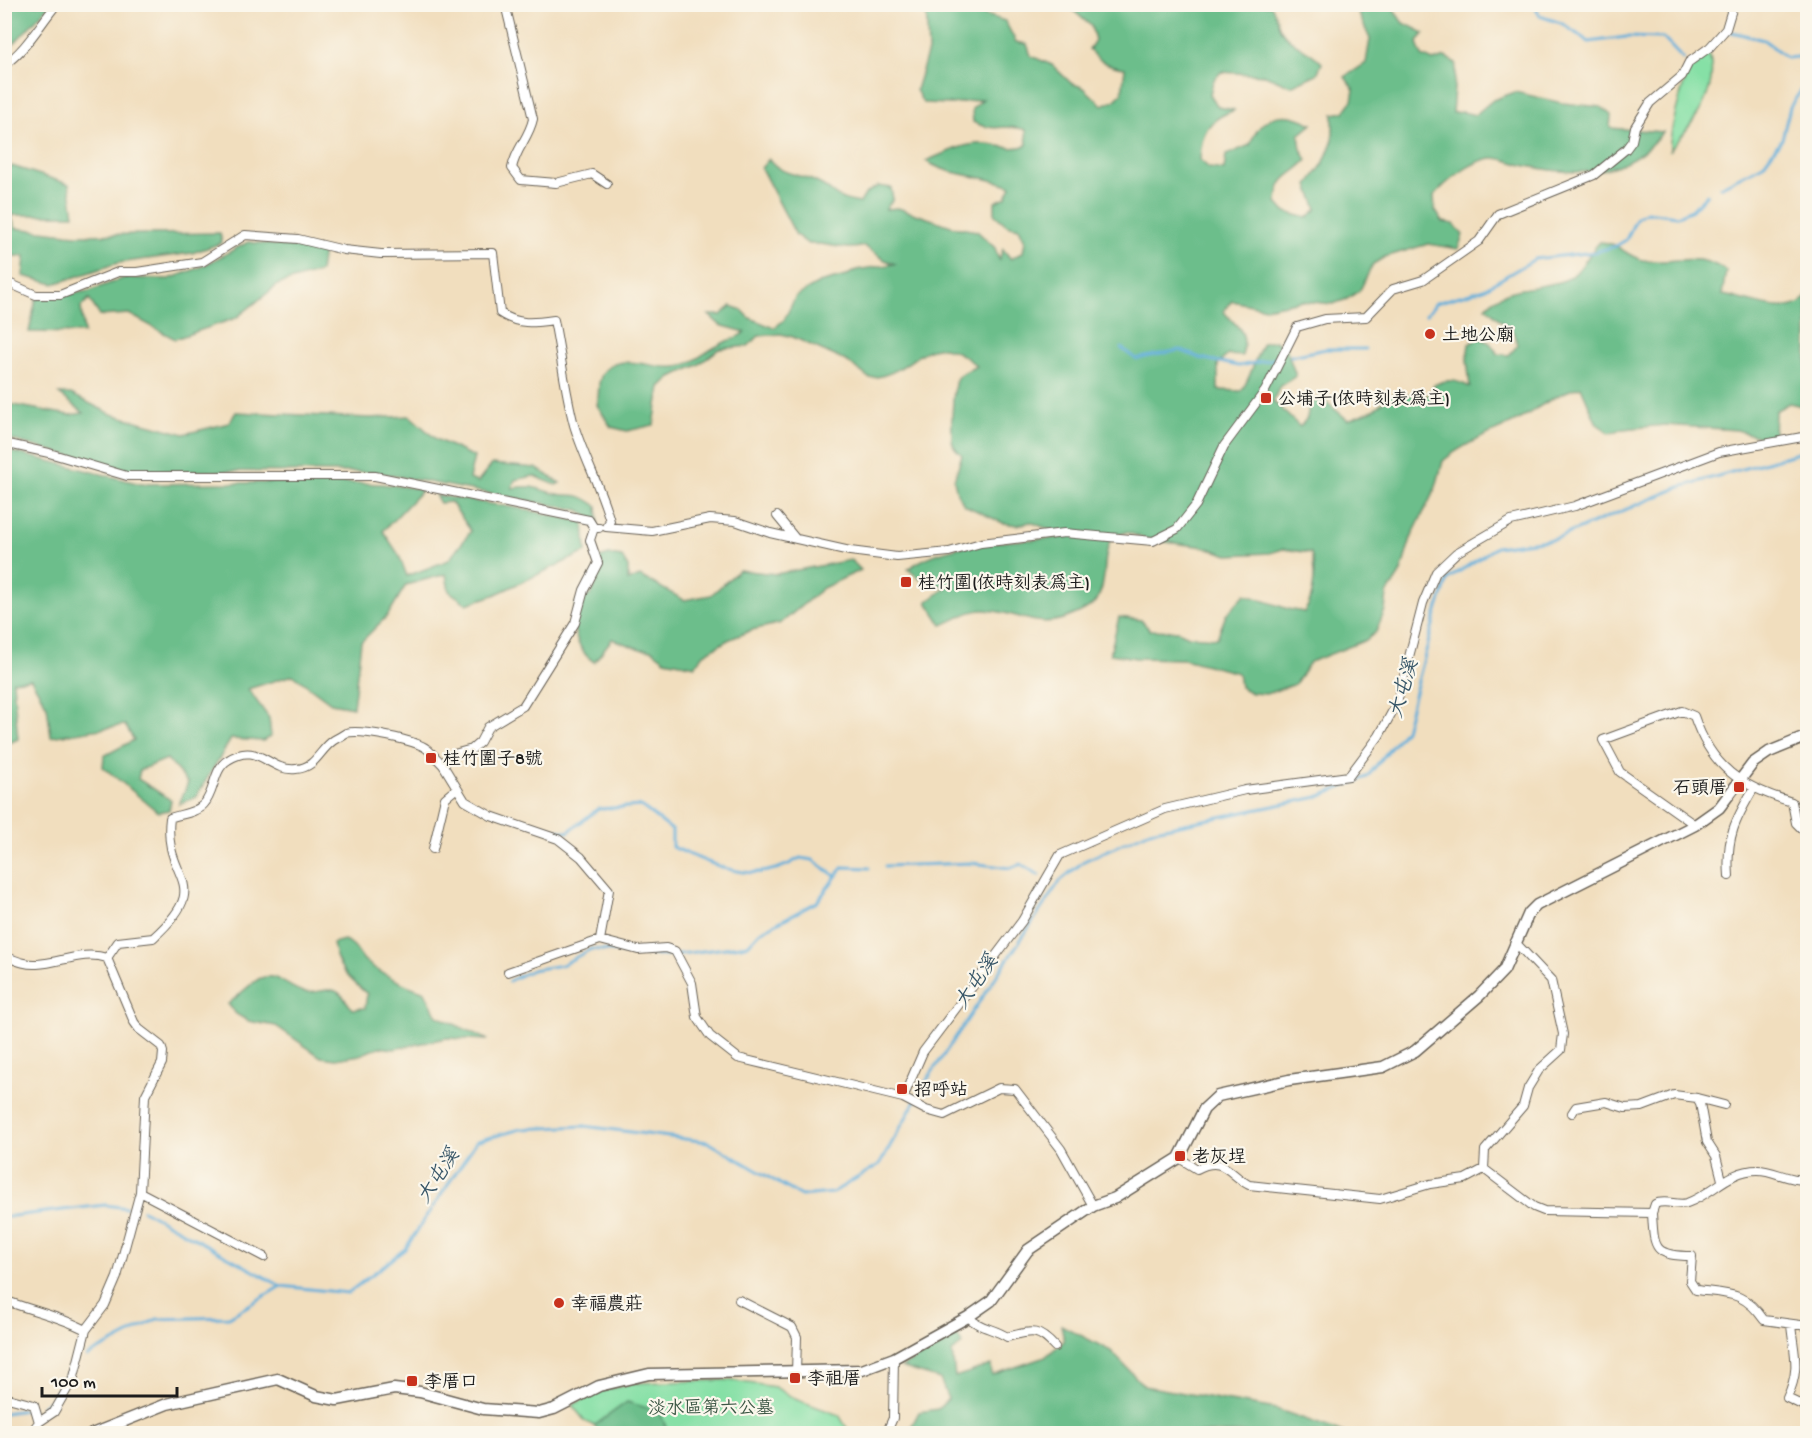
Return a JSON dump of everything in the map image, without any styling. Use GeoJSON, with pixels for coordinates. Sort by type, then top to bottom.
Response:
{"type":"FeatureCollection","features":[{"type":"Feature","properties":{"kind":"street"},"geometry":{"type":"LineString","coordinates":[[4,65],[19,55],[36,29],[57,4]]}},
{"type":"Feature","properties":{"kind":"street"},"geometry":{"type":"LineString","coordinates":[[505,4],[533,119],[530,132],[515,152],[512,168],[515,174],[521,180],[556,183],[592,174],[607,183]]}},
{"type":"Feature","properties":{"kind":"street"},"geometry":{"type":"LineString","coordinates":[[594,528],[652,531],[710,519],[735,521],[795,539],[850,551],[897,557],[949,552],[981,543],[1065,533],[1153,541],[1177,529],[1196,505],[1224,446],[1265,391],[1296,327],[1325,319],[1366,317],[1393,289],[1424,280],[1479,241],[1497,214],[1594,175],[1626,149],[1632,141],[1635,127],[1650,103],[1682,76],[1689,62],[1710,47],[1726,29],[1732,9],[1736,4]]}},
{"type":"Feature","properties":{"kind":"street"},"geometry":{"type":"LineString","coordinates":[[4,281],[36,294],[60,295],[118,272],[137,272],[202,262],[245,235],[298,239],[344,250],[381,254],[493,253],[500,313],[512,321],[529,323],[554,320],[574,423],[588,467],[607,511],[610,521],[606,527]]}},
{"type":"Feature","properties":{"kind":"street"},"geometry":{"type":"LineString","coordinates":[[905,1099],[923,1053],[1022,921],[1060,855],[1165,809],[1245,790],[1349,776],[1379,736],[1397,703],[1423,603],[1436,572],[1456,553],[1511,521],[1575,506],[1719,452],[1808,436]]}},
{"type":"Feature","properties":{"kind":"street"},"geometry":{"type":"LineString","coordinates":[[4,443],[49,453],[127,476],[375,476],[589,519],[594,528],[590,540],[598,563],[584,590],[575,623],[523,706],[488,727],[480,742],[472,749],[454,754],[443,765]]}},
{"type":"Feature","properties":{"kind":"street"},"geometry":{"type":"LineString","coordinates":[[777,516],[795,539]]}},
{"type":"Feature","properties":{"kind":"street"},"geometry":{"type":"LineString","coordinates":[[1695,825],[1620,772],[1603,740],[1682,711],[1694,716],[1700,735],[1713,757],[1739,780],[1792,802],[1796,823],[1808,834]]}},
{"type":"Feature","properties":{"kind":"street"},"geometry":{"type":"LineString","coordinates":[[107,958],[118,942],[153,938],[182,907],[186,888],[170,850],[170,818],[195,810],[205,803],[226,760],[242,753],[250,753],[289,770],[302,769],[317,759],[323,749],[348,732],[390,737],[425,747],[443,765],[465,801],[491,816],[558,840],[581,857],[606,883],[609,890],[600,939]]}},
{"type":"Feature","properties":{"kind":"street"},"geometry":{"type":"LineString","coordinates":[[92,1434],[167,1404],[278,1379],[316,1396],[338,1400],[394,1389],[420,1392],[483,1409],[538,1413],[554,1409],[599,1386],[649,1374],[862,1370],[894,1358],[968,1317],[991,1301],[1028,1250],[1094,1206],[1115,1198],[1179,1158],[1204,1109],[1218,1096],[1289,1080],[1383,1067],[1415,1051],[1479,996],[1504,970],[1529,913],[1547,898],[1695,825],[1719,808],[1753,763],[1769,752],[1808,736]]}},
{"type":"Feature","properties":{"kind":"street"},"geometry":{"type":"LineString","coordinates":[[433,849],[446,798],[457,788]]}},
{"type":"Feature","properties":{"kind":"street"},"geometry":{"type":"LineString","coordinates":[[1729,876],[1727,849],[1734,822],[1754,788]]}},
{"type":"Feature","properties":{"kind":"street"},"geometry":{"type":"LineString","coordinates":[[508,972],[600,939],[638,951],[666,948],[675,951],[692,983],[697,1017],[710,1036],[738,1058],[905,1099],[926,1110],[944,1115],[999,1088],[1015,1089],[1061,1149],[1094,1206]]}},
{"type":"Feature","properties":{"kind":"street"},"geometry":{"type":"LineString","coordinates":[[1484,1169],[1485,1149],[1523,1107],[1528,1088],[1539,1070],[1553,1061],[1561,1050],[1563,1034],[1551,980],[1515,942]]}},
{"type":"Feature","properties":{"kind":"street"},"geometry":{"type":"LineString","coordinates":[[4,956],[37,964],[93,954],[107,958]]}},
{"type":"Feature","properties":{"kind":"street"},"geometry":{"type":"LineString","coordinates":[[30,1434],[39,1422],[54,1412],[74,1377],[86,1330],[105,1305],[117,1277],[140,1192],[145,1096],[162,1063],[161,1046],[139,1029],[134,1022],[107,958]]}},
{"type":"Feature","properties":{"kind":"street"},"geometry":{"type":"LineString","coordinates":[[1572,1113],[1576,1107],[1606,1102],[1625,1108],[1642,1107],[1674,1095],[1724,1105]]}},
{"type":"Feature","properties":{"kind":"street"},"geometry":{"type":"LineString","coordinates":[[1697,1098],[1701,1103],[1707,1142],[1716,1156],[1722,1180]]}},
{"type":"Feature","properties":{"kind":"street"},"geometry":{"type":"LineString","coordinates":[[1179,1158],[1197,1169],[1209,1163],[1228,1167],[1237,1179],[1250,1185],[1380,1199],[1430,1184],[1465,1179],[1484,1169]]}},
{"type":"Feature","properties":{"kind":"street"},"geometry":{"type":"LineString","coordinates":[[1484,1169],[1544,1211],[1652,1213]]}},
{"type":"Feature","properties":{"kind":"street"},"geometry":{"type":"LineString","coordinates":[[1808,1180],[1789,1180],[1759,1170],[1736,1174],[1722,1180],[1702,1196],[1684,1204],[1660,1202],[1655,1204],[1652,1213],[1654,1243],[1658,1248],[1672,1256],[1692,1256],[1690,1281],[1696,1290],[1736,1295],[1753,1304],[1764,1320],[1808,1326]]}},
{"type":"Feature","properties":{"kind":"street"},"geometry":{"type":"LineString","coordinates":[[140,1192],[264,1257]]}},
{"type":"Feature","properties":{"kind":"street"},"geometry":{"type":"LineString","coordinates":[[4,1300],[31,1311],[68,1321],[86,1330]]}},
{"type":"Feature","properties":{"kind":"street"},"geometry":{"type":"LineString","coordinates":[[739,1300],[792,1327],[797,1337],[796,1373]]}},
{"type":"Feature","properties":{"kind":"street"},"geometry":{"type":"LineString","coordinates":[[968,1317],[977,1327],[998,1331],[1008,1337],[1034,1330],[1046,1336],[1055,1347]]}},
{"type":"Feature","properties":{"kind":"street"},"geometry":{"type":"LineString","coordinates":[[1791,1325],[1797,1360],[1787,1398],[1808,1408]]}},
{"type":"Feature","properties":{"kind":"street"},"geometry":{"type":"LineString","coordinates":[[886,1434],[893,1418],[894,1358]]}},
{"type":"Feature","properties":{"kind":"street"},"geometry":{"type":"LineString","coordinates":[[34,1393],[34,1405],[39,1422]]}},
{"type":"Feature","properties":{"kind":"street"},"geometry":{"type":"LineString","coordinates":[[4,1397],[34,1405]]}},
{"type":"Feature","properties":{"kind":"green space"},"geometry":{"type":"Polygon","coordinates":[[[4,5],[50,5],[5,53],[4,5]]]}},
{"type":"Feature","properties":{"kind":"green space"},"geometry":{"type":"Polygon","coordinates":[[[926,5],[968,5],[980,13],[1005,21],[1016,42],[1027,44],[1031,56],[1052,65],[1071,83],[1084,88],[1102,105],[1114,101],[1122,93],[1125,68],[1105,63],[1089,50],[1095,40],[1091,26],[1067,5],[1270,5],[1285,35],[1322,63],[1317,74],[1291,86],[1265,75],[1221,72],[1213,81],[1210,94],[1218,107],[1235,110],[1212,122],[1204,134],[1200,160],[1209,168],[1224,170],[1226,155],[1250,145],[1260,126],[1275,117],[1292,116],[1312,124],[1299,135],[1301,149],[1307,160],[1283,181],[1277,203],[1285,212],[1307,218],[1317,209],[1308,185],[1323,164],[1333,140],[1333,114],[1344,112],[1352,101],[1354,90],[1345,77],[1366,63],[1370,39],[1358,12],[1372,5],[1391,5],[1402,22],[1424,33],[1417,44],[1422,56],[1433,61],[1445,57],[1456,63],[1452,113],[1463,112],[1475,115],[1493,100],[1515,92],[1562,103],[1601,107],[1611,115],[1610,128],[1663,132],[1633,158],[1601,170],[1566,172],[1547,170],[1495,158],[1475,163],[1452,178],[1434,196],[1435,210],[1443,222],[1454,224],[1463,235],[1458,249],[1428,244],[1385,257],[1373,264],[1360,290],[1347,299],[1333,304],[1301,301],[1265,308],[1232,301],[1223,311],[1241,330],[1244,347],[1242,356],[1228,355],[1218,364],[1218,390],[1241,391],[1263,343],[1275,341],[1286,348],[1296,376],[1280,386],[1273,401],[1300,427],[1307,418],[1309,405],[1320,397],[1348,420],[1373,410],[1392,394],[1428,396],[1434,385],[1448,381],[1456,381],[1470,387],[1467,359],[1469,344],[1480,338],[1490,343],[1498,354],[1509,355],[1517,346],[1515,334],[1486,307],[1503,294],[1555,283],[1571,277],[1600,242],[1612,244],[1643,260],[1694,259],[1715,264],[1726,271],[1722,295],[1780,307],[1801,303],[1807,295],[1807,407],[1789,403],[1775,411],[1774,436],[1762,438],[1737,430],[1665,425],[1624,429],[1610,433],[1597,424],[1581,387],[1557,396],[1520,419],[1461,448],[1443,461],[1436,487],[1411,538],[1401,572],[1387,594],[1385,610],[1376,632],[1366,640],[1310,662],[1295,684],[1266,694],[1252,693],[1240,687],[1238,673],[1184,659],[1136,658],[1110,654],[1119,617],[1141,620],[1150,630],[1178,631],[1189,636],[1217,638],[1226,615],[1245,594],[1304,612],[1314,584],[1311,553],[1283,549],[1270,553],[1228,555],[1205,547],[1150,540],[1126,532],[1112,537],[1108,545],[1102,588],[1090,607],[1074,615],[1049,622],[1029,620],[998,611],[979,610],[942,625],[927,602],[947,587],[919,578],[908,569],[925,559],[964,547],[985,543],[1068,537],[1031,522],[1017,525],[1003,523],[964,505],[957,493],[954,480],[962,455],[954,447],[952,439],[953,399],[957,378],[977,366],[959,353],[944,348],[932,349],[886,375],[869,378],[848,362],[793,337],[781,334],[759,336],[748,346],[719,349],[698,365],[671,377],[660,387],[654,425],[627,431],[611,427],[597,405],[600,378],[612,365],[629,362],[667,367],[682,366],[745,332],[720,325],[709,315],[721,315],[731,306],[742,310],[750,318],[774,328],[784,320],[796,296],[819,283],[846,276],[856,270],[895,264],[864,246],[850,248],[808,244],[796,235],[761,168],[769,159],[784,171],[814,181],[838,197],[850,201],[860,203],[866,193],[878,186],[891,188],[893,199],[886,209],[898,208],[954,227],[977,231],[995,248],[999,260],[1003,249],[1011,259],[1023,252],[1025,241],[1019,228],[1007,225],[995,215],[995,202],[1006,197],[1011,186],[990,179],[957,173],[926,161],[970,145],[985,144],[1011,148],[1027,145],[1026,130],[1012,127],[988,127],[973,122],[972,109],[983,99],[952,104],[923,103],[916,90],[928,51],[926,5]]]}},
{"type":"Feature","properties":{"kind":"green space"},"geometry":{"type":"Polygon","coordinates":[[[1709,53],[1711,81],[1703,106],[1688,129],[1670,150],[1674,122],[1687,75],[1698,59],[1709,53]]]}},
{"type":"Feature","properties":{"kind":"green space"},"geometry":{"type":"Polygon","coordinates":[[[12,166],[69,184],[74,215],[11,215],[15,228],[76,235],[220,233],[222,243],[192,253],[118,263],[54,284],[23,276],[25,256],[5,256],[5,169],[12,166]]]}},
{"type":"Feature","properties":{"kind":"green space"},"geometry":{"type":"Polygon","coordinates":[[[248,242],[323,250],[320,272],[279,284],[236,318],[175,339],[129,314],[100,316],[89,299],[81,307],[84,333],[29,332],[36,299],[89,291],[124,278],[169,279],[201,267],[248,242]]]}},
{"type":"Feature","properties":{"kind":"green space"},"geometry":{"type":"Polygon","coordinates":[[[59,394],[71,394],[111,414],[184,434],[229,423],[236,412],[370,418],[410,416],[436,439],[474,457],[469,479],[478,482],[492,464],[536,468],[560,483],[556,485],[534,476],[515,480],[512,488],[530,487],[583,498],[597,506],[598,522],[579,510],[374,472],[126,471],[5,438],[4,401],[8,404],[69,415],[84,413],[59,394]]]}},
{"type":"Feature","properties":{"kind":"green space"},"geometry":{"type":"Polygon","coordinates":[[[5,450],[141,484],[325,482],[382,484],[423,489],[383,531],[399,555],[407,576],[449,560],[471,531],[451,502],[440,503],[435,495],[517,508],[584,522],[586,552],[494,595],[467,604],[449,591],[446,574],[406,585],[388,615],[361,642],[353,707],[331,703],[293,675],[248,689],[269,718],[271,736],[263,741],[231,739],[196,797],[179,804],[188,783],[167,759],[140,770],[138,779],[171,800],[169,810],[158,812],[103,767],[104,756],[134,740],[125,725],[51,737],[47,706],[31,679],[13,681],[18,739],[5,745],[5,450]]]}},
{"type":"Feature","properties":{"kind":"green space"},"geometry":{"type":"Polygon","coordinates":[[[609,555],[622,557],[628,567],[628,581],[640,576],[684,600],[711,595],[739,570],[776,574],[851,560],[861,570],[823,588],[781,623],[752,630],[728,640],[704,654],[695,666],[665,660],[652,650],[640,649],[612,639],[594,662],[578,642],[574,624],[575,606],[578,598],[591,595],[595,582],[596,559],[609,555]]]}},
{"type":"Feature","properties":{"kind":"green space"},"geometry":{"type":"Polygon","coordinates":[[[344,940],[354,946],[364,960],[377,970],[401,983],[425,992],[437,1016],[488,1040],[446,1038],[394,1049],[379,1047],[360,1055],[336,1059],[321,1057],[276,1026],[248,1021],[236,1014],[228,1004],[254,982],[261,978],[273,977],[304,992],[329,990],[338,992],[352,1009],[365,1008],[367,994],[344,972],[337,959],[333,943],[344,940]]]}},
{"type":"Feature","properties":{"kind":"green space"},"geometry":{"type":"Polygon","coordinates":[[[1061,1325],[1111,1351],[1144,1386],[1276,1409],[1345,1433],[908,1433],[919,1412],[938,1409],[948,1399],[940,1379],[901,1367],[957,1335],[962,1344],[952,1352],[955,1377],[991,1365],[992,1375],[1045,1357],[1064,1341],[1061,1325]]]}},
{"type":"Feature","properties":{"kind":"green space","name":"淡水區第六公墓"},"geometry":{"type":"Polygon","coordinates":[[[728,1380],[775,1387],[795,1399],[839,1415],[850,1433],[668,1433],[660,1412],[627,1402],[594,1426],[585,1421],[572,1405],[602,1391],[634,1383],[728,1380]]]}},
{"type":"Feature","properties":{"kind":"green space"},"geometry":{"type":"Polygon","coordinates":[[[627,1402],[660,1412],[668,1433],[599,1433],[594,1426],[627,1402]]]}},
{"type":"Feature","properties":{"kind":"waterway"},"geometry":{"type":"LineString","coordinates":[[1534,4],[1540,16],[1561,23],[1589,42],[1626,37],[1663,38],[1683,59]]}},
{"type":"Feature","properties":{"kind":"waterway"},"geometry":{"type":"LineString","coordinates":[[1728,31],[1764,40],[1787,58],[1808,56]]}},
{"type":"Feature","properties":{"kind":"waterway"},"geometry":{"type":"LineString","coordinates":[[1720,187],[1763,165],[1782,139],[1790,107],[1808,80]]}},
{"type":"Feature","properties":{"kind":"waterway"},"geometry":{"type":"LineString","coordinates":[[1426,315],[1436,303],[1484,289],[1535,259],[1595,252],[1616,246],[1626,240],[1637,217],[1647,212],[1677,216],[1692,210],[1707,194]]}},
{"type":"Feature","properties":{"kind":"waterway"},"geometry":{"type":"LineString","coordinates":[[1121,348],[1136,359],[1180,350],[1200,358],[1239,366],[1274,359]]}},
{"type":"Feature","properties":{"kind":"waterway"},"geometry":{"type":"LineString","coordinates":[[1291,356],[1326,349],[1365,349]]}},
{"type":"Feature","properties":{"kind":"waterway","name":"大屯溪"},"geometry":{"type":"LineString","coordinates":[[143,1210],[281,1286],[348,1293],[405,1249],[477,1141],[521,1129],[584,1126],[708,1142],[801,1196],[832,1193],[880,1164],[927,1080],[1060,881],[1084,861],[1150,831],[1318,797],[1367,777],[1405,730],[1435,617],[1448,579],[1496,547],[1555,539],[1680,487],[1808,450]]}},
{"type":"Feature","properties":{"kind":"waterway"},"geometry":{"type":"LineString","coordinates":[[487,809],[548,829],[568,832],[598,809],[641,806],[672,830],[672,847],[720,866],[750,872],[766,871],[783,867],[800,858],[813,860],[834,875]]}},
{"type":"Feature","properties":{"kind":"waterway"},"geometry":{"type":"LineString","coordinates":[[885,866],[972,863],[1010,868],[1021,864],[1039,875]]}},
{"type":"Feature","properties":{"kind":"waterway"},"geometry":{"type":"LineString","coordinates":[[509,981],[532,970],[562,965],[591,949],[665,956],[748,945],[760,932],[817,902],[843,867],[869,868]]}},
{"type":"Feature","properties":{"kind":"waterway","name":"大屯溪"},"geometry":{"type":"LineString","coordinates":[[4,1217],[105,1205],[127,1208]]}},
{"type":"Feature","properties":{"kind":"waterway"},"geometry":{"type":"LineString","coordinates":[[87,1356],[157,1319],[229,1317],[281,1286]]}},
{"type":"Feature","properties":{"kind":"waterway"},"geometry":{"type":"LineString","coordinates":[[42,1406],[52,1399],[74,1363]]}},
{"type":"Feature","properties":{"kind":"waterway"},"geometry":{"type":"LineString","coordinates":[[4,1413],[32,1409]]}},
{"type":"Feature","properties":{"kind":"place","name":"土地公廟"},"geometry":{"type":"Point","coordinates":[1430,334]}},
{"type":"Feature","properties":{"kind":"place","name":"公埔子(依時刻表為主)"},"geometry":{"type":"Point","coordinates":[1266,398]}},
{"type":"Feature","properties":{"kind":"place","name":"桂竹圍(依時刻表為主)"},"geometry":{"type":"Point","coordinates":[906,582]}},
{"type":"Feature","properties":{"kind":"place","name":"桂竹圍子8號"},"geometry":{"type":"Point","coordinates":[431,758]}},
{"type":"Feature","properties":{"kind":"place","name":"石頭厝"},"geometry":{"type":"Point","coordinates":[1739,787]}},
{"type":"Feature","properties":{"kind":"place","name":"招呼站"},"geometry":{"type":"Point","coordinates":[902,1089]}},
{"type":"Feature","properties":{"kind":"place","name":"老灰埕"},"geometry":{"type":"Point","coordinates":[1180,1156]}},
{"type":"Feature","properties":{"kind":"place","name":"幸福農莊"},"geometry":{"type":"Point","coordinates":[559,1303]}},
{"type":"Feature","properties":{"kind":"place","name":"李祖厝"},"geometry":{"type":"Point","coordinates":[795,1378]}},
{"type":"Feature","properties":{"kind":"place","name":"李厝口"},"geometry":{"type":"Point","coordinates":[412,1381]}}]}
